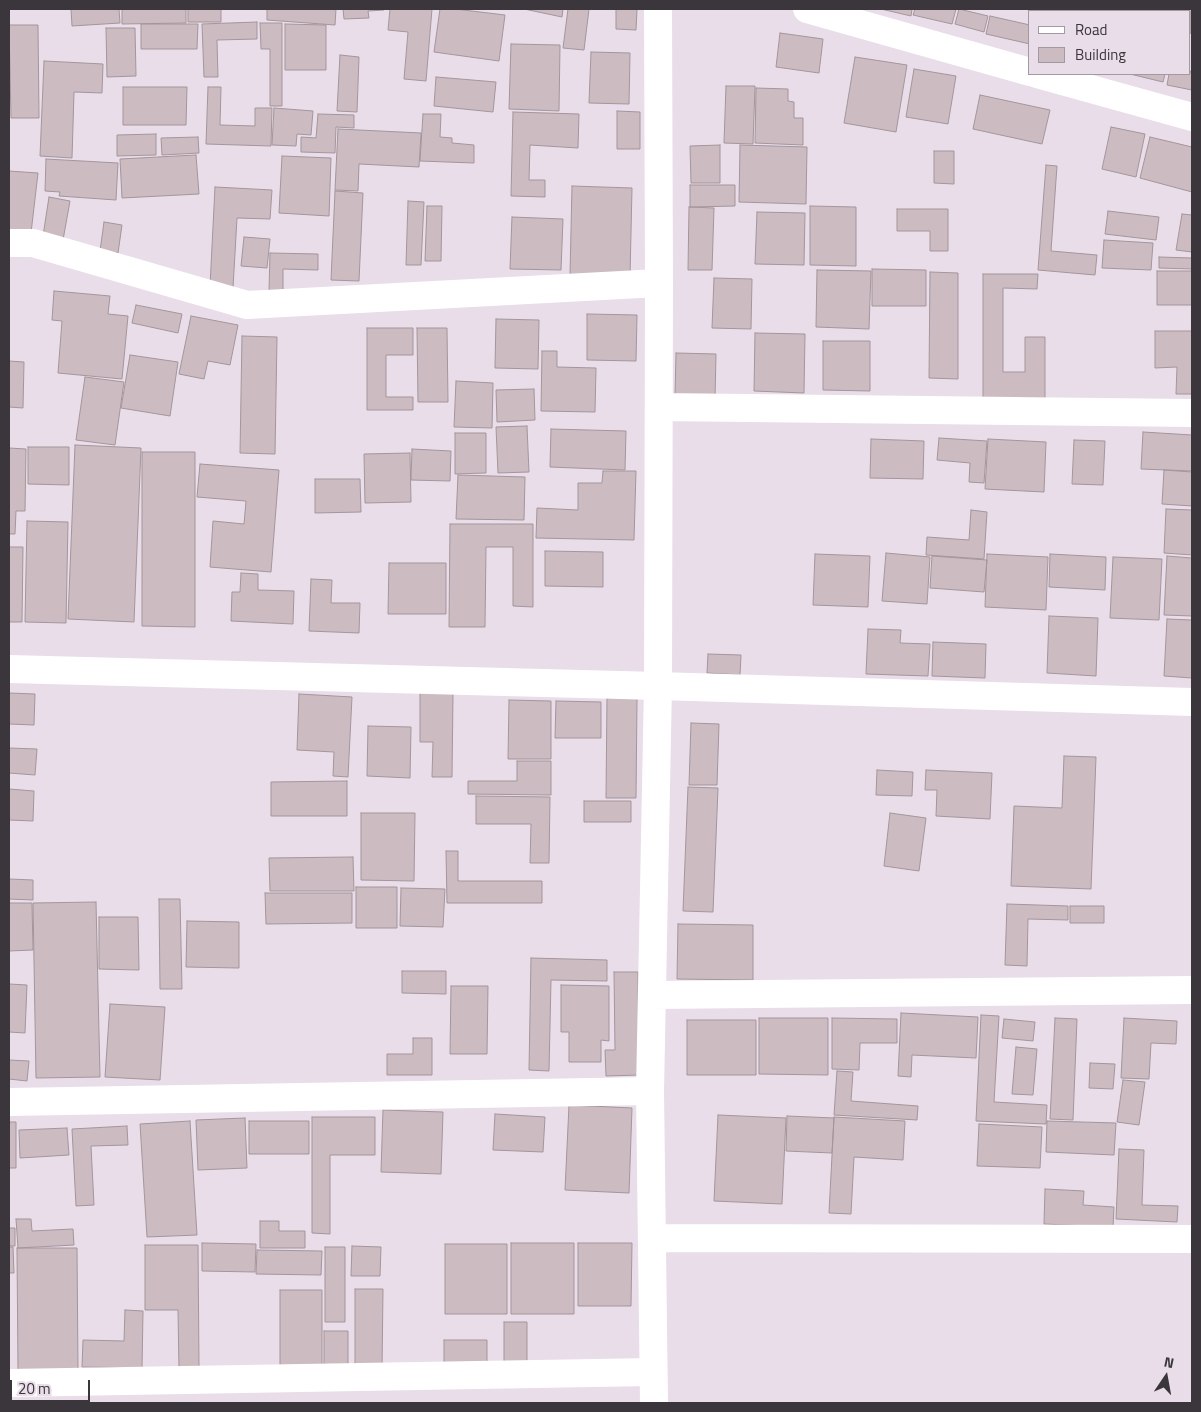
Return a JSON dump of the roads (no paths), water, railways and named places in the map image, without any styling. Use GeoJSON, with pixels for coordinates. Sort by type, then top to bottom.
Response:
{"type":"FeatureCollection","features":[{"type":"Feature","properties":{"kind":"street"},"geometry":{"type":"LineString","coordinates":[[654,1403],[650,1091],[658,686],[658,9]]}},
{"type":"Feature","properties":{"kind":"street"},"geometry":{"type":"LineString","coordinates":[[807,9],[1028,71]]}},
{"type":"Feature","properties":{"kind":"street"},"geometry":{"type":"LineString","coordinates":[[1041,75],[1192,118]]}},
{"type":"Feature","properties":{"kind":"street"},"geometry":{"type":"LineString","coordinates":[[9,243],[33,243],[247,305],[659,283]]}},
{"type":"Feature","properties":{"kind":"street"},"geometry":{"type":"LineString","coordinates":[[659,407],[1192,413]]}},
{"type":"Feature","properties":{"kind":"street"},"geometry":{"type":"LineString","coordinates":[[9,669],[1192,702]]}},
{"type":"Feature","properties":{"kind":"street"},"geometry":{"type":"LineString","coordinates":[[652,995],[1192,990]]}},
{"type":"Feature","properties":{"kind":"street"},"geometry":{"type":"LineString","coordinates":[[9,1102],[650,1091]]}},
{"type":"Feature","properties":{"kind":"street"},"geometry":{"type":"LineString","coordinates":[[652,1238],[1192,1240]]}},
{"type":"Feature","properties":{"kind":"street"},"geometry":{"type":"LineString","coordinates":[[9,1383],[653,1372]]}}]}
